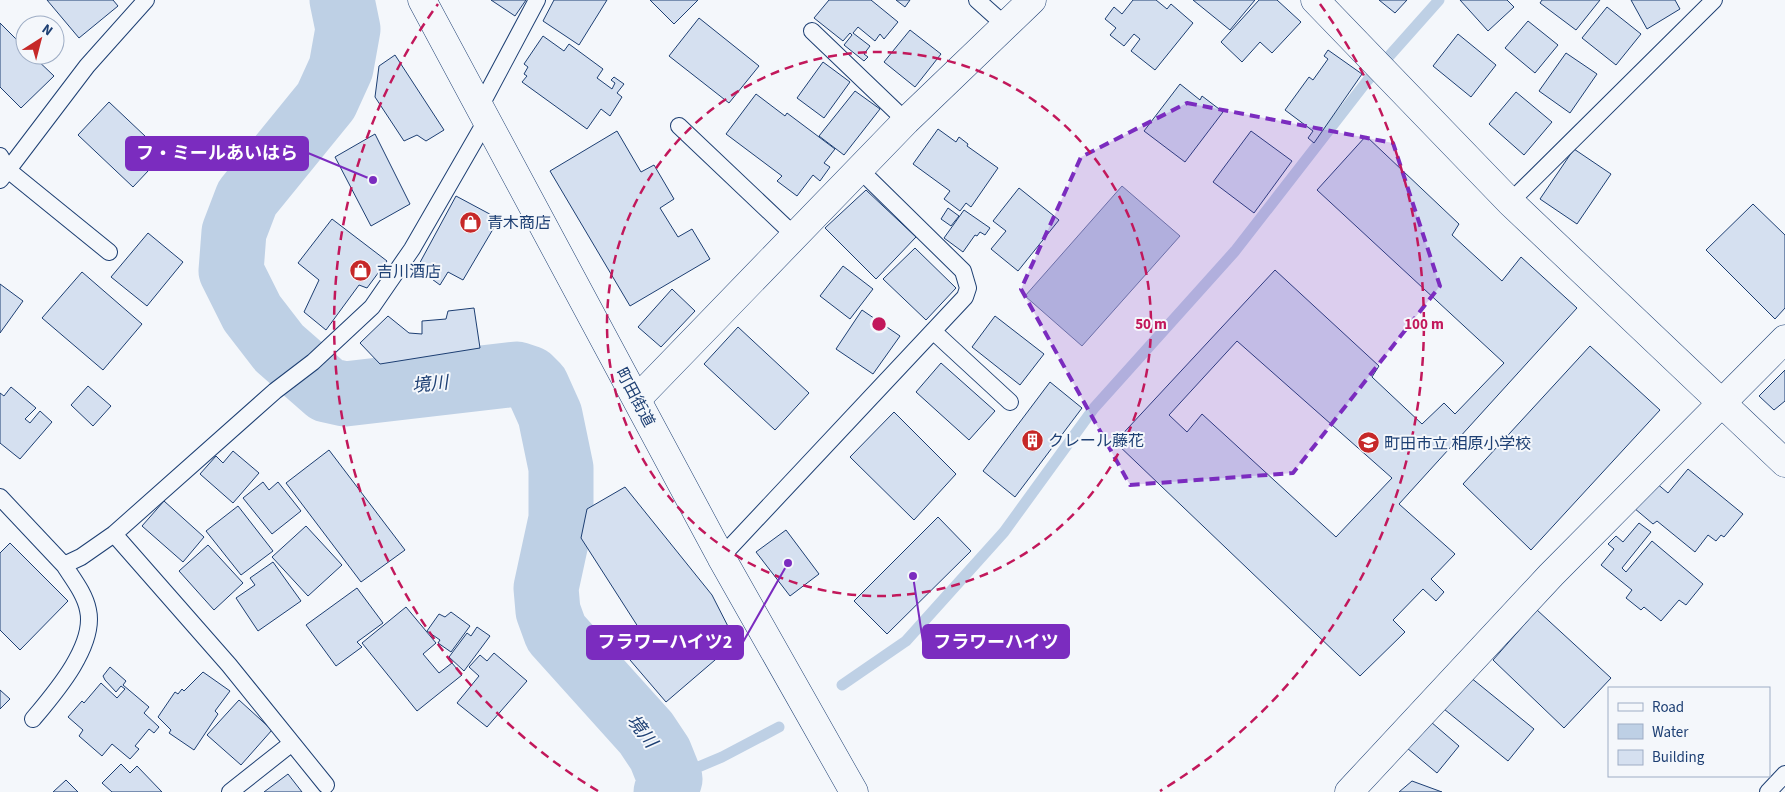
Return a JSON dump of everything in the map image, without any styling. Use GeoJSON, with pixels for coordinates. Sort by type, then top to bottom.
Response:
{"type":"FeatureCollection","features":[{"type":"Feature","properties":{"kind":"street","name":"町田街道"},"geometry":{"type":"LineString","coordinates":[[422,0],[722,557],[854,792]]}},
{"type":"Feature","properties":{"kind":"street"},"geometry":{"type":"LineString","coordinates":[[637,399],[906,121],[1032,0]]}},
{"type":"Feature","properties":{"kind":"street"},"geometry":{"type":"LineString","coordinates":[[1315,0],[1510,202],[1785,463]]}},
{"type":"Feature","properties":{"kind":"street"},"geometry":{"type":"LineString","coordinates":[[1349,792],[1544,582],[1785,340]]}},
{"type":"Feature","properties":{"kind":"lane"},"geometry":{"type":"LineString","coordinates":[[110,252],[3,169],[87,66],[146,0]]}},
{"type":"Feature","properties":{"kind":"lane"},"geometry":{"type":"LineString","coordinates":[[64,565],[81,557],[114,534],[276,391],[313,362],[372,307],[392,279],[483,113],[537,0]]}},
{"type":"Feature","properties":{"kind":"lane"},"geometry":{"type":"LineString","coordinates":[[977,0],[1006,26]]}},
{"type":"Feature","properties":{"kind":"lane"},"geometry":{"type":"LineString","coordinates":[[1510,202],[1710,2]]}},
{"type":"Feature","properties":{"kind":"lane"},"geometry":{"type":"LineString","coordinates":[[812,31],[906,121]]}},
{"type":"Feature","properties":{"kind":"lane"},"geometry":{"type":"LineString","coordinates":[[679,126],[795,236]]}},
{"type":"Feature","properties":{"kind":"lane"},"geometry":{"type":"LineString","coordinates":[[722,557],[965,298],[968,288],[964,271],[859,169]]}},
{"type":"Feature","properties":{"kind":"lane"},"geometry":{"type":"LineString","coordinates":[[933,331],[1010,402]]}},
{"type":"Feature","properties":{"kind":"lane"},"geometry":{"type":"LineString","coordinates":[[0,497],[64,565],[88,610],[88,627],[75,662],[33,719]]}},
{"type":"Feature","properties":{"kind":"lane"},"geometry":{"type":"LineString","coordinates":[[114,534],[229,665],[326,785]]}},
{"type":"Feature","properties":{"kind":"lane"},"geometry":{"type":"LineString","coordinates":[[230,792],[292,743]]}},
{"type":"Feature","properties":{"kind":"lane"},"geometry":{"type":"LineString","coordinates":[[1768,792],[1785,774]]}},
{"type":"Feature","properties":{"kind":"highlighted area"},"geometry":{"type":"Polygon","coordinates":[[[1187,103],[1393,143],[1440,286],[1293,473],[1130,485],[1021,289],[1081,157],[1187,103]]]}},
{"type":"Feature","properties":{"kind":"water"},"geometry":{"type":"Polygon","coordinates":[[[1122,186],[1180,236],[1082,346],[1025,296],[1122,186]]]}},
{"type":"Feature","properties":{"kind":"building"},"geometry":{"type":"Polygon","coordinates":[[[47,0],[113,0],[118,6],[79,38],[65,21],[65,15],[60,15],[47,0]]]}},
{"type":"Feature","properties":{"kind":"building"},"geometry":{"type":"Polygon","coordinates":[[[491,0],[526,0],[515,16],[491,0]]]}},
{"type":"Feature","properties":{"kind":"building"},"geometry":{"type":"Polygon","coordinates":[[[554,0],[607,0],[579,45],[543,21],[554,0]]]}},
{"type":"Feature","properties":{"kind":"building"},"geometry":{"type":"Polygon","coordinates":[[[650,0],[698,0],[674,24],[650,0]]]}},
{"type":"Feature","properties":{"kind":"building"},"geometry":{"type":"Polygon","coordinates":[[[829,0],[871,0],[898,22],[884,39],[880,34],[875,41],[858,27],[853,33],[870,46],[864,54],[868,57],[864,61],[844,45],[852,35],[850,33],[843,41],[814,18],[829,0]]]}},
{"type":"Feature","properties":{"kind":"building"},"geometry":{"type":"Polygon","coordinates":[[[896,0],[910,0],[905,7],[896,0]]]}},
{"type":"Feature","properties":{"kind":"building"},"geometry":{"type":"Polygon","coordinates":[[[1133,0],[1156,0],[1167,9],[1171,4],[1193,23],[1155,70],[1131,51],[1140,39],[1134,34],[1124,46],[1110,35],[1116,28],[1105,19],[1114,7],[1122,14],[1133,0]]]}},
{"type":"Feature","properties":{"kind":"building"},"geometry":{"type":"Polygon","coordinates":[[[1193,0],[1255,0],[1230,30],[1193,0]]]}},
{"type":"Feature","properties":{"kind":"building"},"geometry":{"type":"Polygon","coordinates":[[[1259,0],[1277,0],[1301,22],[1272,53],[1260,42],[1242,62],[1221,42],[1259,0]]]}},
{"type":"Feature","properties":{"kind":"building"},"geometry":{"type":"Polygon","coordinates":[[[1379,0],[1407,0],[1395,13],[1379,0]]]}},
{"type":"Feature","properties":{"kind":"building"},"geometry":{"type":"Polygon","coordinates":[[[1460,0],[1507,0],[1514,7],[1488,31],[1460,0]]]}},
{"type":"Feature","properties":{"kind":"building"},"geometry":{"type":"Polygon","coordinates":[[[1542,0],[1600,0],[1576,30],[1540,3],[1542,0]]]}},
{"type":"Feature","properties":{"kind":"building"},"geometry":{"type":"Polygon","coordinates":[[[1631,0],[1675,0],[1680,9],[1647,29],[1631,0]]]}},
{"type":"Feature","properties":{"kind":"building"},"geometry":{"type":"Polygon","coordinates":[[[1607,7],[1641,34],[1616,65],[1582,38],[1607,7]]]}},
{"type":"Feature","properties":{"kind":"building"},"geometry":{"type":"Polygon","coordinates":[[[699,18],[759,66],[729,103],[669,56],[699,18]]]}},
{"type":"Feature","properties":{"kind":"building"},"geometry":{"type":"Polygon","coordinates":[[[1528,21],[1558,45],[1535,73],[1505,48],[1528,21]]]}},
{"type":"Feature","properties":{"kind":"building"},"geometry":{"type":"Polygon","coordinates":[[[0,23],[15,38],[15,65],[42,65],[54,76],[21,108],[0,87],[0,23]]]}},
{"type":"Feature","properties":{"kind":"building"},"geometry":{"type":"Polygon","coordinates":[[[910,30],[941,54],[915,87],[884,62],[910,30]]]}},
{"type":"Feature","properties":{"kind":"building"},"geometry":{"type":"Polygon","coordinates":[[[1458,34],[1496,65],[1471,97],[1433,66],[1458,34]]]}},
{"type":"Feature","properties":{"kind":"building"},"geometry":{"type":"Polygon","coordinates":[[[543,36],[564,51],[569,44],[603,69],[597,78],[612,89],[615,83],[611,80],[614,77],[624,84],[617,93],[622,97],[610,116],[601,109],[587,129],[522,82],[527,76],[524,74],[528,67],[524,64],[543,36]]]}},
{"type":"Feature","properties":{"kind":"building"},"geometry":{"type":"Polygon","coordinates":[[[1328,50],[1362,74],[1314,143],[1308,138],[1313,131],[1285,110],[1309,77],[1313,80],[1328,59],[1324,56],[1328,50]]]}},
{"type":"Feature","properties":{"kind":"building"},"geometry":{"type":"Polygon","coordinates":[[[1566,53],[1597,74],[1570,113],[1539,91],[1566,53]]]}},
{"type":"Feature","properties":{"kind":"building"},"geometry":{"type":"Polygon","coordinates":[[[395,55],[444,130],[426,141],[417,135],[404,141],[375,97],[379,66],[395,55]]]}},
{"type":"Feature","properties":{"kind":"building"},"geometry":{"type":"Polygon","coordinates":[[[823,62],[850,82],[824,118],[797,98],[823,62]]]}},
{"type":"Feature","properties":{"kind":"building"},"geometry":{"type":"Polygon","coordinates":[[[1180,84],[1200,100],[1202,96],[1223,112],[1185,162],[1144,131],[1180,84]]]}},
{"type":"Feature","properties":{"kind":"building"},"geometry":{"type":"Polygon","coordinates":[[[855,91],[880,109],[844,155],[819,136],[855,91]]]}},
{"type":"Feature","properties":{"kind":"building"},"geometry":{"type":"Polygon","coordinates":[[[1516,92],[1552,122],[1524,155],[1489,124],[1516,92]]]}},
{"type":"Feature","properties":{"kind":"building"},"geometry":{"type":"Polygon","coordinates":[[[756,94],[785,116],[787,113],[835,149],[824,163],[830,167],[820,181],[813,175],[797,196],[777,181],[782,176],[726,134],[756,94]]]}},
{"type":"Feature","properties":{"kind":"building"},"geometry":{"type":"Polygon","coordinates":[[[109,102],[164,154],[133,187],[78,135],[109,102]]]}},
{"type":"Feature","properties":{"kind":"building"},"geometry":{"type":"Polygon","coordinates":[[[938,129],[956,142],[959,137],[968,144],[967,146],[998,168],[971,207],[966,203],[960,211],[944,199],[950,191],[913,164],[938,129]]]}},
{"type":"Feature","properties":{"kind":"building"},"geometry":{"type":"Polygon","coordinates":[[[617,131],[641,172],[654,165],[674,199],[660,208],[678,237],[692,229],[710,259],[630,306],[550,171],[617,131]]]}},
{"type":"Feature","properties":{"kind":"building"},"geometry":{"type":"Polygon","coordinates":[[[1251,131],[1292,161],[1254,213],[1213,182],[1251,131]]]}},
{"type":"Feature","properties":{"kind":"building"},"geometry":{"type":"Polygon","coordinates":[[[375,134],[410,204],[371,226],[335,157],[375,134]]]}},
{"type":"Feature","properties":{"kind":"building"},"geometry":{"type":"Polygon","coordinates":[[[1366,136],[1459,224],[1452,235],[1502,281],[1521,257],[1577,308],[1399,504],[1455,554],[1431,579],[1444,592],[1436,601],[1423,589],[1393,620],[1405,632],[1360,676],[1115,442],[1275,270],[1379,366],[1372,377],[1422,424],[1444,403],[1455,414],[1504,363],[1317,190],[1366,136]],[[1237,341],[1169,415],[1187,432],[1202,414],[1336,537],[1392,478],[1237,341]]]}},
{"type":"Feature","properties":{"kind":"building"},"geometry":{"type":"Polygon","coordinates":[[[1574,149],[1611,174],[1577,224],[1540,199],[1574,149]]]}},
{"type":"Feature","properties":{"kind":"building"},"geometry":{"type":"Polygon","coordinates":[[[1019,188],[1059,220],[1018,271],[991,249],[1006,231],[993,221],[1019,188]]]}},
{"type":"Feature","properties":{"kind":"building"},"geometry":{"type":"Polygon","coordinates":[[[866,190],[916,237],[876,279],[825,228],[866,190]]]}},
{"type":"Feature","properties":{"kind":"building"},"geometry":{"type":"Polygon","coordinates":[[[456,196],[499,219],[463,280],[448,272],[440,285],[417,268],[456,196]]]}},
{"type":"Feature","properties":{"kind":"building"},"geometry":{"type":"Polygon","coordinates":[[[1753,204],[1785,235],[1785,308],[1775,319],[1706,250],[1753,204]]]}},
{"type":"Feature","properties":{"kind":"building"},"geometry":{"type":"Polygon","coordinates":[[[948,208],[959,216],[951,226],[941,219],[948,208]]]}},
{"type":"Feature","properties":{"kind":"building"},"geometry":{"type":"Polygon","coordinates":[[[964,210],[990,228],[985,235],[980,232],[977,236],[975,235],[963,252],[944,238],[964,210]]]}},
{"type":"Feature","properties":{"kind":"building"},"geometry":{"type":"Polygon","coordinates":[[[332,219],[387,261],[367,288],[359,285],[326,330],[304,312],[319,280],[298,263],[332,219]]]}},
{"type":"Feature","properties":{"kind":"building"},"geometry":{"type":"Polygon","coordinates":[[[148,233],[183,262],[147,306],[111,277],[148,233]]]}},
{"type":"Feature","properties":{"kind":"building"},"geometry":{"type":"Polygon","coordinates":[[[915,248],[956,288],[926,320],[883,279],[915,248]]]}},
{"type":"Feature","properties":{"kind":"building"},"geometry":{"type":"Polygon","coordinates":[[[843,266],[873,289],[850,319],[820,296],[843,266]]]}},
{"type":"Feature","properties":{"kind":"building"},"geometry":{"type":"Polygon","coordinates":[[[82,272],[142,324],[103,370],[42,318],[82,272]]]}},
{"type":"Feature","properties":{"kind":"building"},"geometry":{"type":"Polygon","coordinates":[[[0,284],[23,301],[0,333],[0,284]]]}},
{"type":"Feature","properties":{"kind":"building"},"geometry":{"type":"Polygon","coordinates":[[[672,289],[695,311],[661,347],[638,327],[672,289]]]}},
{"type":"Feature","properties":{"kind":"building"},"geometry":{"type":"Polygon","coordinates":[[[474,308],[480,348],[380,364],[360,343],[388,316],[409,333],[422,334],[422,321],[446,319],[448,311],[474,308]]]}},
{"type":"Feature","properties":{"kind":"building"},"geometry":{"type":"Polygon","coordinates":[[[862,310],[900,336],[873,374],[836,349],[862,310]]]}},
{"type":"Feature","properties":{"kind":"building"},"geometry":{"type":"Polygon","coordinates":[[[995,316],[1044,354],[1020,385],[972,347],[995,316]]]}},
{"type":"Feature","properties":{"kind":"building"},"geometry":{"type":"Polygon","coordinates":[[[738,327],[809,393],[775,430],[704,364],[738,327]]]}},
{"type":"Feature","properties":{"kind":"building"},"geometry":{"type":"Polygon","coordinates":[[[1590,346],[1660,410],[1531,550],[1463,484],[1590,346]]]}},
{"type":"Feature","properties":{"kind":"building"},"geometry":{"type":"Polygon","coordinates":[[[941,363],[995,411],[969,440],[916,392],[941,363]]]}},
{"type":"Feature","properties":{"kind":"building"},"geometry":{"type":"Polygon","coordinates":[[[1785,370],[1785,401],[1774,410],[1759,396],[1785,370]]]}},
{"type":"Feature","properties":{"kind":"building","name":"クレール藤花"},"geometry":{"type":"Polygon","coordinates":[[[1050,382],[1082,408],[1015,497],[983,471],[1050,382]]]}},
{"type":"Feature","properties":{"kind":"building"},"geometry":{"type":"Polygon","coordinates":[[[88,386],[111,406],[93,426],[71,405],[88,386]]]}},
{"type":"Feature","properties":{"kind":"building"},"geometry":{"type":"Polygon","coordinates":[[[11,387],[36,408],[25,419],[30,423],[40,411],[52,422],[20,459],[0,443],[0,393],[4,396],[11,387]]]}},
{"type":"Feature","properties":{"kind":"building"},"geometry":{"type":"Polygon","coordinates":[[[894,412],[956,474],[914,520],[850,457],[894,412]]]}},
{"type":"Feature","properties":{"kind":"building"},"geometry":{"type":"Polygon","coordinates":[[[329,450],[405,550],[361,582],[286,483],[329,450]]]}},
{"type":"Feature","properties":{"kind":"building"},"geometry":{"type":"Polygon","coordinates":[[[233,451],[259,473],[233,503],[200,474],[216,456],[223,463],[233,451]]]}},
{"type":"Feature","properties":{"kind":"building"},"geometry":{"type":"Polygon","coordinates":[[[1688,469],[1743,514],[1724,537],[1721,535],[1716,541],[1708,535],[1695,552],[1657,521],[1653,524],[1634,508],[1655,482],[1668,493],[1688,469]]]}},
{"type":"Feature","properties":{"kind":"building"},"geometry":{"type":"Polygon","coordinates":[[[263,482],[269,490],[278,482],[301,511],[272,534],[243,498],[263,482]]]}},
{"type":"Feature","properties":{"kind":"building"},"geometry":{"type":"Polygon","coordinates":[[[625,487],[712,595],[736,642],[666,702],[624,653],[642,633],[581,538],[587,509],[625,487]]]}},
{"type":"Feature","properties":{"kind":"building"},"geometry":{"type":"Polygon","coordinates":[[[164,501],[204,537],[183,562],[142,526],[164,501]]]}},
{"type":"Feature","properties":{"kind":"building"},"geometry":{"type":"Polygon","coordinates":[[[238,506],[273,551],[241,575],[206,531],[238,506]]]}},
{"type":"Feature","properties":{"kind":"building"},"geometry":{"type":"Polygon","coordinates":[[[938,517],[971,551],[887,634],[854,601],[938,517]]]}},
{"type":"Feature","properties":{"kind":"building"},"geometry":{"type":"Polygon","coordinates":[[[1639,523],[1651,532],[1622,568],[1626,572],[1652,541],[1703,584],[1686,605],[1679,600],[1661,621],[1644,607],[1641,610],[1626,598],[1632,590],[1601,565],[1614,549],[1608,544],[1616,536],[1623,542],[1639,523]]]}},
{"type":"Feature","properties":{"kind":"building"},"geometry":{"type":"Polygon","coordinates":[[[306,526],[342,565],[308,596],[272,557],[306,526]]]}},
{"type":"Feature","properties":{"kind":"building"},"geometry":{"type":"Polygon","coordinates":[[[786,530],[819,574],[790,596],[756,552],[786,530]]]}},
{"type":"Feature","properties":{"kind":"building"},"geometry":{"type":"Polygon","coordinates":[[[10,543],[68,601],[20,650],[0,630],[0,553],[10,543]]]}},
{"type":"Feature","properties":{"kind":"building"},"geometry":{"type":"Polygon","coordinates":[[[208,545],[243,583],[214,610],[179,571],[208,545]]]}},
{"type":"Feature","properties":{"kind":"building"},"geometry":{"type":"Polygon","coordinates":[[[273,562],[301,601],[258,631],[236,598],[255,585],[250,578],[273,562]]]}},
{"type":"Feature","properties":{"kind":"building"},"geometry":{"type":"Polygon","coordinates":[[[357,588],[383,623],[357,642],[362,647],[336,666],[306,625],[357,588]]]}},
{"type":"Feature","properties":{"kind":"building"},"geometry":{"type":"Polygon","coordinates":[[[406,607],[436,643],[423,654],[439,673],[452,663],[462,675],[417,711],[362,643],[406,607]]]}},
{"type":"Feature","properties":{"kind":"building"},"geometry":{"type":"Polygon","coordinates":[[[1537,610],[1611,678],[1564,728],[1493,660],[1537,610]]]}},
{"type":"Feature","properties":{"kind":"building"},"geometry":{"type":"Polygon","coordinates":[[[451,612],[470,626],[451,652],[438,643],[440,640],[427,631],[439,614],[445,617],[451,612]]]}},
{"type":"Feature","properties":{"kind":"building"},"geometry":{"type":"Polygon","coordinates":[[[477,627],[490,636],[464,671],[449,657],[467,633],[471,636],[477,627]]]}},
{"type":"Feature","properties":{"kind":"building"},"geometry":{"type":"Polygon","coordinates":[[[494,653],[527,681],[487,727],[457,703],[479,676],[469,667],[480,655],[487,661],[494,653]]]}},
{"type":"Feature","properties":{"kind":"building"},"geometry":{"type":"Polygon","coordinates":[[[110,667],[126,681],[123,685],[149,707],[144,713],[159,727],[154,733],[149,729],[135,746],[139,749],[130,759],[112,744],[102,756],[79,736],[83,730],[68,717],[82,701],[84,703],[101,683],[117,698],[125,689],[121,686],[116,692],[105,680],[103,676],[110,667]]]}},
{"type":"Feature","properties":{"kind":"building"},"geometry":{"type":"Polygon","coordinates":[[[203,672],[230,691],[215,711],[218,714],[194,750],[169,733],[171,730],[158,717],[175,692],[178,694],[182,689],[184,691],[203,672]]]}},
{"type":"Feature","properties":{"kind":"building"},"geometry":{"type":"Polygon","coordinates":[[[1470,677],[1534,729],[1508,761],[1444,709],[1470,677]]]}},
{"type":"Feature","properties":{"kind":"building"},"geometry":{"type":"Polygon","coordinates":[[[0,690],[10,699],[0,709],[0,690]]]}},
{"type":"Feature","properties":{"kind":"building"},"geometry":{"type":"Polygon","coordinates":[[[239,700],[272,730],[241,765],[207,735],[239,700]]]}},
{"type":"Feature","properties":{"kind":"building"},"geometry":{"type":"Polygon","coordinates":[[[1431,722],[1459,746],[1437,773],[1407,748],[1431,722]]]}},
{"type":"Feature","properties":{"kind":"building"},"geometry":{"type":"Polygon","coordinates":[[[121,764],[130,773],[137,766],[162,792],[112,792],[102,783],[121,764]]]}},
{"type":"Feature","properties":{"kind":"building"},"geometry":{"type":"Polygon","coordinates":[[[288,774],[302,792],[264,792],[288,774]]]}},
{"type":"Feature","properties":{"kind":"building"},"geometry":{"type":"Polygon","coordinates":[[[66,780],[78,792],[53,792],[66,780]]]}},
{"type":"Feature","properties":{"kind":"building"},"geometry":{"type":"Polygon","coordinates":[[[1412,781],[1442,792],[1399,792],[1412,781]]]}},
{"type":"Feature","properties":{"kind":"waterway","name":"境川"},"geometry":{"type":"LineString","coordinates":[[342,0],[348,29],[341,68],[326,101],[247,198],[234,232],[231,271],[252,313],[279,348],[327,390],[345,394],[517,374],[529,378],[537,386],[550,415],[561,468],[561,519],[546,588],[548,611],[556,633],[646,733],[660,754],[670,779],[666,792]]}},
{"type":"Feature","properties":{"kind":"waterway"},"geometry":{"type":"LineString","coordinates":[[842,685],[906,641],[1004,532],[1094,408],[1235,251],[1367,81],[1439,0]]}},
{"type":"Feature","properties":{"kind":"waterway"},"geometry":{"type":"LineString","coordinates":[[670,779],[722,757],[779,727]]}},
{"type":"Feature","properties":{"kind":"place","name":"フ・ミールあいはら"},"geometry":{"type":"Point","coordinates":[373,180]}},
{"type":"Feature","properties":{"kind":"place","name":"青木商店"},"geometry":{"type":"Point","coordinates":[471,222]}},
{"type":"Feature","properties":{"kind":"place","name":"吉川酒店"},"geometry":{"type":"Point","coordinates":[361,271]}},
{"type":"Feature","properties":{"kind":"place","name":"クレール藤花"},"geometry":{"type":"Point","coordinates":[1032,440]}},
{"type":"Feature","properties":{"kind":"place","name":"町田市立 相原小学校"},"geometry":{"type":"Point","coordinates":[1368,443]}},
{"type":"Feature","properties":{"kind":"place","name":"フラワーハイツ2"},"geometry":{"type":"Point","coordinates":[788,563]}},
{"type":"Feature","properties":{"kind":"place","name":"フラワーハイツ"},"geometry":{"type":"Point","coordinates":[913,576]}}]}
